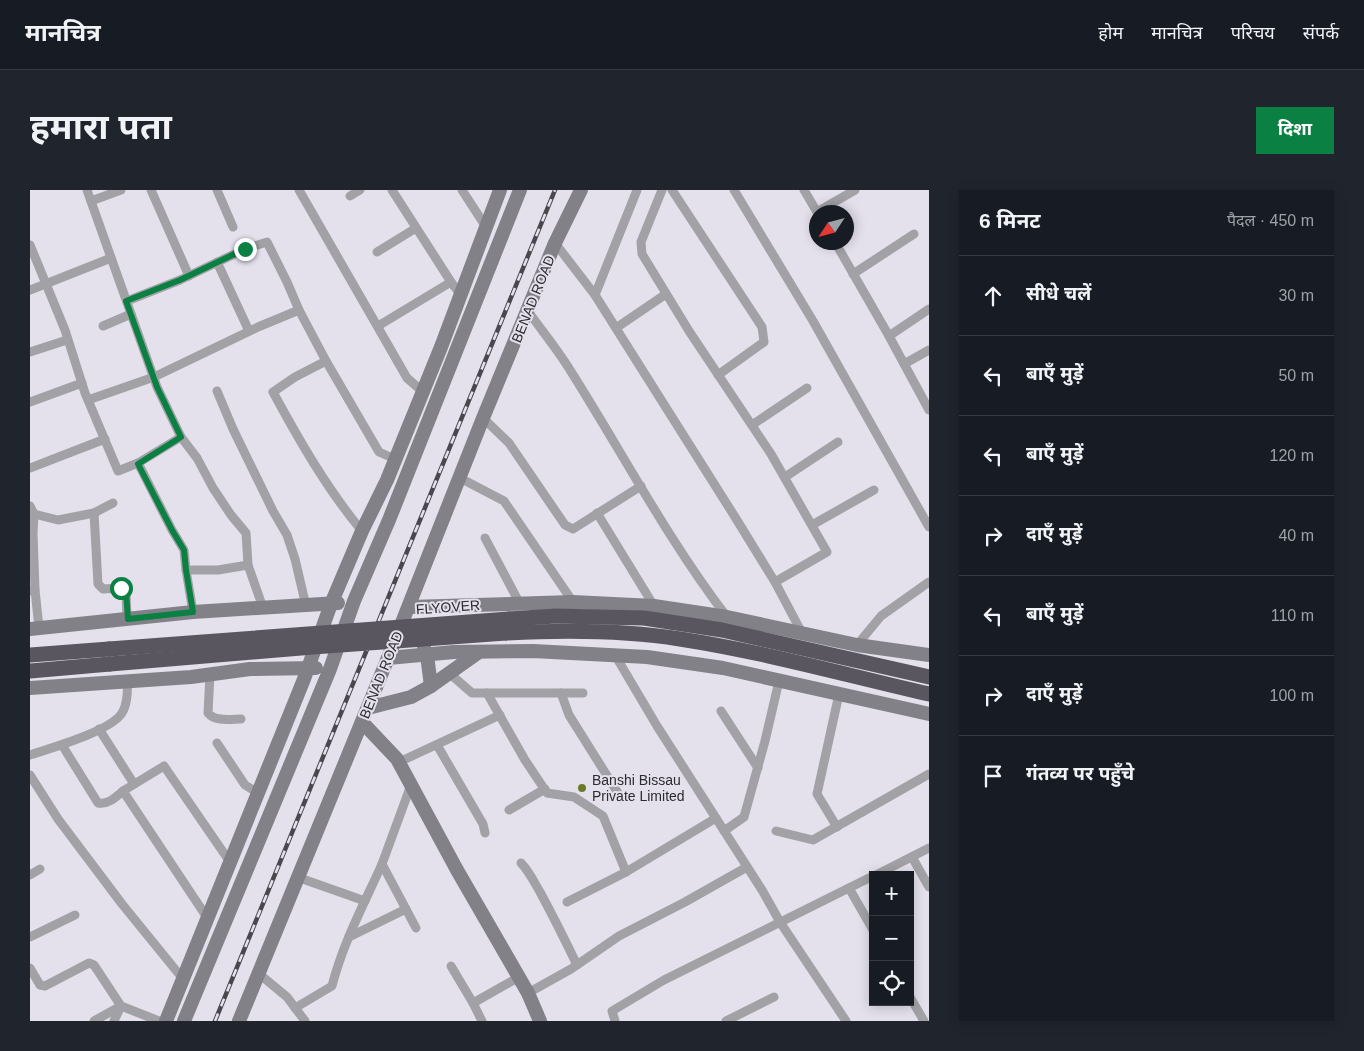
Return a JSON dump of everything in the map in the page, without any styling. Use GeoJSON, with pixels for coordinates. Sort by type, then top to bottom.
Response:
{"type":"FeatureCollection","features":[{"type":"Feature","properties":{"kind":"highway"},"geometry":{"type":"LineString","coordinates":[[30,655],[109,656],[313,647],[542,631],[662,637],[787,652],[929,677]]}},
{"type":"Feature","properties":{"kind":"highway"},"geometry":{"type":"LineString","coordinates":[[787,652],[929,694]]}},
{"type":"Feature","properties":{"kind":"highway"},"geometry":{"type":"LineString","coordinates":[[30,671],[109,656]]}},
{"type":"Feature","properties":{"kind":"main road"},"geometry":{"type":"LineString","coordinates":[[166,1021],[309,668],[331,604],[387,480],[500,190]]}},
{"type":"Feature","properties":{"kind":"main road"},"geometry":{"type":"LineString","coordinates":[[184,1021],[330,669],[354,601],[389,520],[520,190]]}},
{"type":"Feature","properties":{"kind":"main road","name":"BENAD ROAD"},"geometry":{"type":"LineString","coordinates":[[239,1021],[368,708],[483,418],[556,243],[581,190]]}},
{"type":"Feature","properties":{"kind":"main road"},"geometry":{"type":"LineString","coordinates":[[35,629],[193,612],[306,606],[354,601]]}},
{"type":"Feature","properties":{"kind":"main road"},"geometry":{"type":"LineString","coordinates":[[431,686],[427,655],[408,607],[573,602],[654,606],[727,617],[857,645],[929,654]]}},
{"type":"Feature","properties":{"kind":"main road"},"geometry":{"type":"LineString","coordinates":[[388,658],[454,652],[534,651],[646,657],[723,668],[929,714]]}},
{"type":"Feature","properties":{"kind":"main road"},"geometry":{"type":"LineString","coordinates":[[368,708],[411,696],[431,686],[479,652]]}},
{"type":"Feature","properties":{"kind":"main road"},"geometry":{"type":"LineString","coordinates":[[30,688],[127,682],[250,669],[330,669]]}},
{"type":"Feature","properties":{"kind":"main road"},"geometry":{"type":"LineString","coordinates":[[362,722],[399,762],[457,870],[528,993],[540,1021]]}},
{"type":"Feature","properties":{"kind":"street"},"geometry":{"type":"LineString","coordinates":[[87,190],[154,377],[181,437],[197,458],[213,488],[246,532],[248,565],[263,608]]}},
{"type":"Feature","properties":{"kind":"street"},"geometry":{"type":"LineString","coordinates":[[91,201],[121,190]]}},
{"type":"Feature","properties":{"kind":"street"},"geometry":{"type":"LineString","coordinates":[[151,190],[189,276]]}},
{"type":"Feature","properties":{"kind":"street"},"geometry":{"type":"LineString","coordinates":[[217,190],[233,227]]}},
{"type":"Feature","properties":{"kind":"street"},"geometry":{"type":"LineString","coordinates":[[299,190],[407,378],[422,391]]}},
{"type":"Feature","properties":{"kind":"street"},"geometry":{"type":"LineString","coordinates":[[350,196],[360,190]]}},
{"type":"Feature","properties":{"kind":"street"},"geometry":{"type":"LineString","coordinates":[[392,190],[450,282],[460,294]]}},
{"type":"Feature","properties":{"kind":"street"},"geometry":{"type":"LineString","coordinates":[[462,190],[486,227]]}},
{"type":"Feature","properties":{"kind":"street"},"geometry":{"type":"LineString","coordinates":[[595,295],[637,190]]}},
{"type":"Feature","properties":{"kind":"street"},"geometry":{"type":"LineString","coordinates":[[662,190],[641,242],[642,254],[785,478],[827,552],[775,582]]}},
{"type":"Feature","properties":{"kind":"street"},"geometry":{"type":"LineString","coordinates":[[672,190],[762,327],[764,342],[718,375]]}},
{"type":"Feature","properties":{"kind":"street"},"geometry":{"type":"LineString","coordinates":[[734,190],[813,321],[929,527]]}},
{"type":"Feature","properties":{"kind":"street"},"geometry":{"type":"LineString","coordinates":[[804,190],[813,205]]}},
{"type":"Feature","properties":{"kind":"street"},"geometry":{"type":"LineString","coordinates":[[829,205],[855,190]]}},
{"type":"Feature","properties":{"kind":"street"},"geometry":{"type":"LineString","coordinates":[[377,252],[416,228]]}},
{"type":"Feature","properties":{"kind":"street"},"geometry":{"type":"LineString","coordinates":[[854,274],[914,234]]}},
{"type":"Feature","properties":{"kind":"street"},"geometry":{"type":"LineString","coordinates":[[126,301],[189,276],[245,249],[267,242],[299,310],[326,361],[380,452],[395,459]]}},
{"type":"Feature","properties":{"kind":"street"},"geometry":{"type":"LineString","coordinates":[[556,243],[595,295],[616,328],[775,582],[802,632]]}},
{"type":"Feature","properties":{"kind":"street"},"geometry":{"type":"LineString","coordinates":[[30,245],[88,400],[118,471],[138,464],[181,437]]}},
{"type":"Feature","properties":{"kind":"street"},"geometry":{"type":"LineString","coordinates":[[840,250],[929,410]]}},
{"type":"Feature","properties":{"kind":"street"},"geometry":{"type":"LineString","coordinates":[[30,290],[111,258]]}},
{"type":"Feature","properties":{"kind":"street"},"geometry":{"type":"LineString","coordinates":[[218,262],[249,331]]}},
{"type":"Feature","properties":{"kind":"street"},"geometry":{"type":"LineString","coordinates":[[378,326],[450,282]]}},
{"type":"Feature","properties":{"kind":"street"},"geometry":{"type":"LineString","coordinates":[[616,328],[666,294]]}},
{"type":"Feature","properties":{"kind":"street"},"geometry":{"type":"LineString","coordinates":[[889,336],[929,309]]}},
{"type":"Feature","properties":{"kind":"street"},"geometry":{"type":"LineString","coordinates":[[88,400],[154,377],[249,331],[299,310]]}},
{"type":"Feature","properties":{"kind":"street"},"geometry":{"type":"LineString","coordinates":[[528,311],[569,368],[708,592],[727,617]]}},
{"type":"Feature","properties":{"kind":"street"},"geometry":{"type":"LineString","coordinates":[[102,326],[131,314]]}},
{"type":"Feature","properties":{"kind":"street"},"geometry":{"type":"LineString","coordinates":[[30,352],[67,340]]}},
{"type":"Feature","properties":{"kind":"street"},"geometry":{"type":"LineString","coordinates":[[904,364],[929,350]]}},
{"type":"Feature","properties":{"kind":"street"},"geometry":{"type":"LineString","coordinates":[[326,361],[295,377],[273,392],[321,473],[362,532]]}},
{"type":"Feature","properties":{"kind":"street"},"geometry":{"type":"LineString","coordinates":[[30,402],[82,383]]}},
{"type":"Feature","properties":{"kind":"street"},"geometry":{"type":"LineString","coordinates":[[752,425],[807,388]]}},
{"type":"Feature","properties":{"kind":"street"},"geometry":{"type":"LineString","coordinates":[[217,391],[232,429],[287,536],[295,559],[306,606]]}},
{"type":"Feature","properties":{"kind":"street"},"geometry":{"type":"LineString","coordinates":[[483,418],[509,443],[565,525],[573,529],[641,486]]}},
{"type":"Feature","properties":{"kind":"street"},"geometry":{"type":"LineString","coordinates":[[30,468],[105,438]]}},
{"type":"Feature","properties":{"kind":"street"},"geometry":{"type":"LineString","coordinates":[[785,478],[838,442]]}},
{"type":"Feature","properties":{"kind":"street"},"geometry":{"type":"LineString","coordinates":[[138,464],[184,550],[193,612]]}},
{"type":"Feature","properties":{"kind":"street"},"geometry":{"type":"LineString","coordinates":[[460,478],[504,501],[573,602]]}},
{"type":"Feature","properties":{"kind":"street"},"geometry":{"type":"LineString","coordinates":[[812,525],[874,490]]}},
{"type":"Feature","properties":{"kind":"street"},"geometry":{"type":"LineString","coordinates":[[35,629],[32,510],[58,520],[94,513],[113,503]]}},
{"type":"Feature","properties":{"kind":"street"},"geometry":{"type":"LineString","coordinates":[[94,513],[98,584],[103,588],[121,588],[126,592],[128,619]]}},
{"type":"Feature","properties":{"kind":"street"},"geometry":{"type":"LineString","coordinates":[[597,513],[654,606]]}},
{"type":"Feature","properties":{"kind":"street"},"geometry":{"type":"LineString","coordinates":[[486,538],[520,604]]}},
{"type":"Feature","properties":{"kind":"street"},"geometry":{"type":"LineString","coordinates":[[186,570],[218,570],[248,565]]}},
{"type":"Feature","properties":{"kind":"street"},"geometry":{"type":"LineString","coordinates":[[857,645],[881,616],[929,582]]}},
{"type":"Feature","properties":{"kind":"street"},"geometry":{"type":"LineString","coordinates":[[614,655],[656,726],[762,890],[780,922],[846,1021]]}},
{"type":"Feature","properties":{"kind":"street"},"geometry":{"type":"LineString","coordinates":[[449,673],[472,694],[584,693]]}},
{"type":"Feature","properties":{"kind":"street"},"geometry":{"type":"LineString","coordinates":[[210,674],[208,714],[214,719],[241,719]]}},
{"type":"Feature","properties":{"kind":"street"},"geometry":{"type":"LineString","coordinates":[[724,832],[744,816],[758,768],[778,681]]}},
{"type":"Feature","properties":{"kind":"street"},"geometry":{"type":"LineString","coordinates":[[30,755],[62,745],[99,729],[122,714],[128,688],[127,682]]}},
{"type":"Feature","properties":{"kind":"street"},"geometry":{"type":"LineString","coordinates":[[487,693],[547,793],[574,797],[603,816],[626,872]]}},
{"type":"Feature","properties":{"kind":"street"},"geometry":{"type":"LineString","coordinates":[[560,693],[568,715],[621,798]]}},
{"type":"Feature","properties":{"kind":"street"},"geometry":{"type":"LineString","coordinates":[[837,827],[818,794],[839,694]]}},
{"type":"Feature","properties":{"kind":"street"},"geometry":{"type":"LineString","coordinates":[[721,711],[758,768]]}},
{"type":"Feature","properties":{"kind":"street"},"geometry":{"type":"LineString","coordinates":[[399,762],[500,716]]}},
{"type":"Feature","properties":{"kind":"street"},"geometry":{"type":"LineString","coordinates":[[99,729],[134,784]]}},
{"type":"Feature","properties":{"kind":"street"},"geometry":{"type":"LineString","coordinates":[[217,743],[245,785],[258,793]]}},
{"type":"Feature","properties":{"kind":"street"},"geometry":{"type":"LineString","coordinates":[[62,745],[98,802],[103,804],[164,766],[230,862]]}},
{"type":"Feature","properties":{"kind":"street"},"geometry":{"type":"LineString","coordinates":[[437,745],[483,824],[485,833]]}},
{"type":"Feature","properties":{"kind":"street"},"geometry":{"type":"LineString","coordinates":[[776,831],[813,840],[929,774]]}},
{"type":"Feature","properties":{"kind":"street"},"geometry":{"type":"LineString","coordinates":[[30,775],[58,819],[156,948],[183,980]]}},
{"type":"Feature","properties":{"kind":"street"},"geometry":{"type":"LineString","coordinates":[[295,1008],[332,986],[336,970],[382,864],[411,785]]}},
{"type":"Feature","properties":{"kind":"street"},"geometry":{"type":"LineString","coordinates":[[509,810],[545,789]]}},
{"type":"Feature","properties":{"kind":"street"},"geometry":{"type":"LineString","coordinates":[[123,791],[208,918]]}},
{"type":"Feature","properties":{"kind":"street"},"geometry":{"type":"LineString","coordinates":[[567,902],[626,872],[716,818]]}},
{"type":"Feature","properties":{"kind":"street"},"geometry":{"type":"LineString","coordinates":[[884,871],[929,848]]}},
{"type":"Feature","properties":{"kind":"street"},"geometry":{"type":"LineString","coordinates":[[912,857],[929,887]]}},
{"type":"Feature","properties":{"kind":"street"},"geometry":{"type":"LineString","coordinates":[[521,863],[526,868],[556,922],[576,965]]}},
{"type":"Feature","properties":{"kind":"street"},"geometry":{"type":"LineString","coordinates":[[382,864],[416,928]]}},
{"type":"Feature","properties":{"kind":"street"},"geometry":{"type":"LineString","coordinates":[[528,993],[576,965],[619,936],[747,868]]}},
{"type":"Feature","properties":{"kind":"street"},"geometry":{"type":"LineString","coordinates":[[30,875],[40,869]]}},
{"type":"Feature","properties":{"kind":"street"},"geometry":{"type":"LineString","coordinates":[[298,877],[365,901]]}},
{"type":"Feature","properties":{"kind":"street"},"geometry":{"type":"LineString","coordinates":[[615,1021],[612,1011],[664,980],[869,878]]}},
{"type":"Feature","properties":{"kind":"street"},"geometry":{"type":"LineString","coordinates":[[849,888],[869,923]]}},
{"type":"Feature","properties":{"kind":"street"},"geometry":{"type":"LineString","coordinates":[[349,938],[406,909]]}},
{"type":"Feature","properties":{"kind":"street"},"geometry":{"type":"LineString","coordinates":[[30,937],[75,915]]}},
{"type":"Feature","properties":{"kind":"street"},"geometry":{"type":"LineString","coordinates":[[30,968],[40,985],[45,986],[89,963],[94,965],[121,1006],[159,1021]]}},
{"type":"Feature","properties":{"kind":"street"},"geometry":{"type":"LineString","coordinates":[[451,966],[482,1021]]}},
{"type":"Feature","properties":{"kind":"street"},"geometry":{"type":"LineString","coordinates":[[258,973],[287,997],[304,1021]]}},
{"type":"Feature","properties":{"kind":"street"},"geometry":{"type":"LineString","coordinates":[[473,1003],[519,977]]}},
{"type":"Feature","properties":{"kind":"street"},"geometry":{"type":"LineString","coordinates":[[726,1021],[774,998]]}},
{"type":"Feature","properties":{"kind":"street"},"geometry":{"type":"LineString","coordinates":[[914,1004],[924,1021]]}},
{"type":"Feature","properties":{"kind":"street"},"geometry":{"type":"LineString","coordinates":[[94,1021],[121,1006]]}},
{"type":"Feature","properties":{"kind":"street"},"geometry":{"type":"LineString","coordinates":[[114,1021],[121,1006]]}},
{"type":"Feature","properties":{"kind":"railway"},"geometry":{"type":"LineString","coordinates":[[215,1021],[555,190]]}},
{"type":"Feature","properties":{"kind":"place","name":"Banshi Bissau Private Limited"},"geometry":{"type":"Point","coordinates":[582,788]}},
{"type":"Feature","properties":{"kind":"route"},"geometry":{"type":"LineString","coordinates":[[121,588],[126,592],[128,619],[193,612],[184,550],[138,464],[181,437],[157,387],[126,301],[180,280],[245,249]]}}]}
